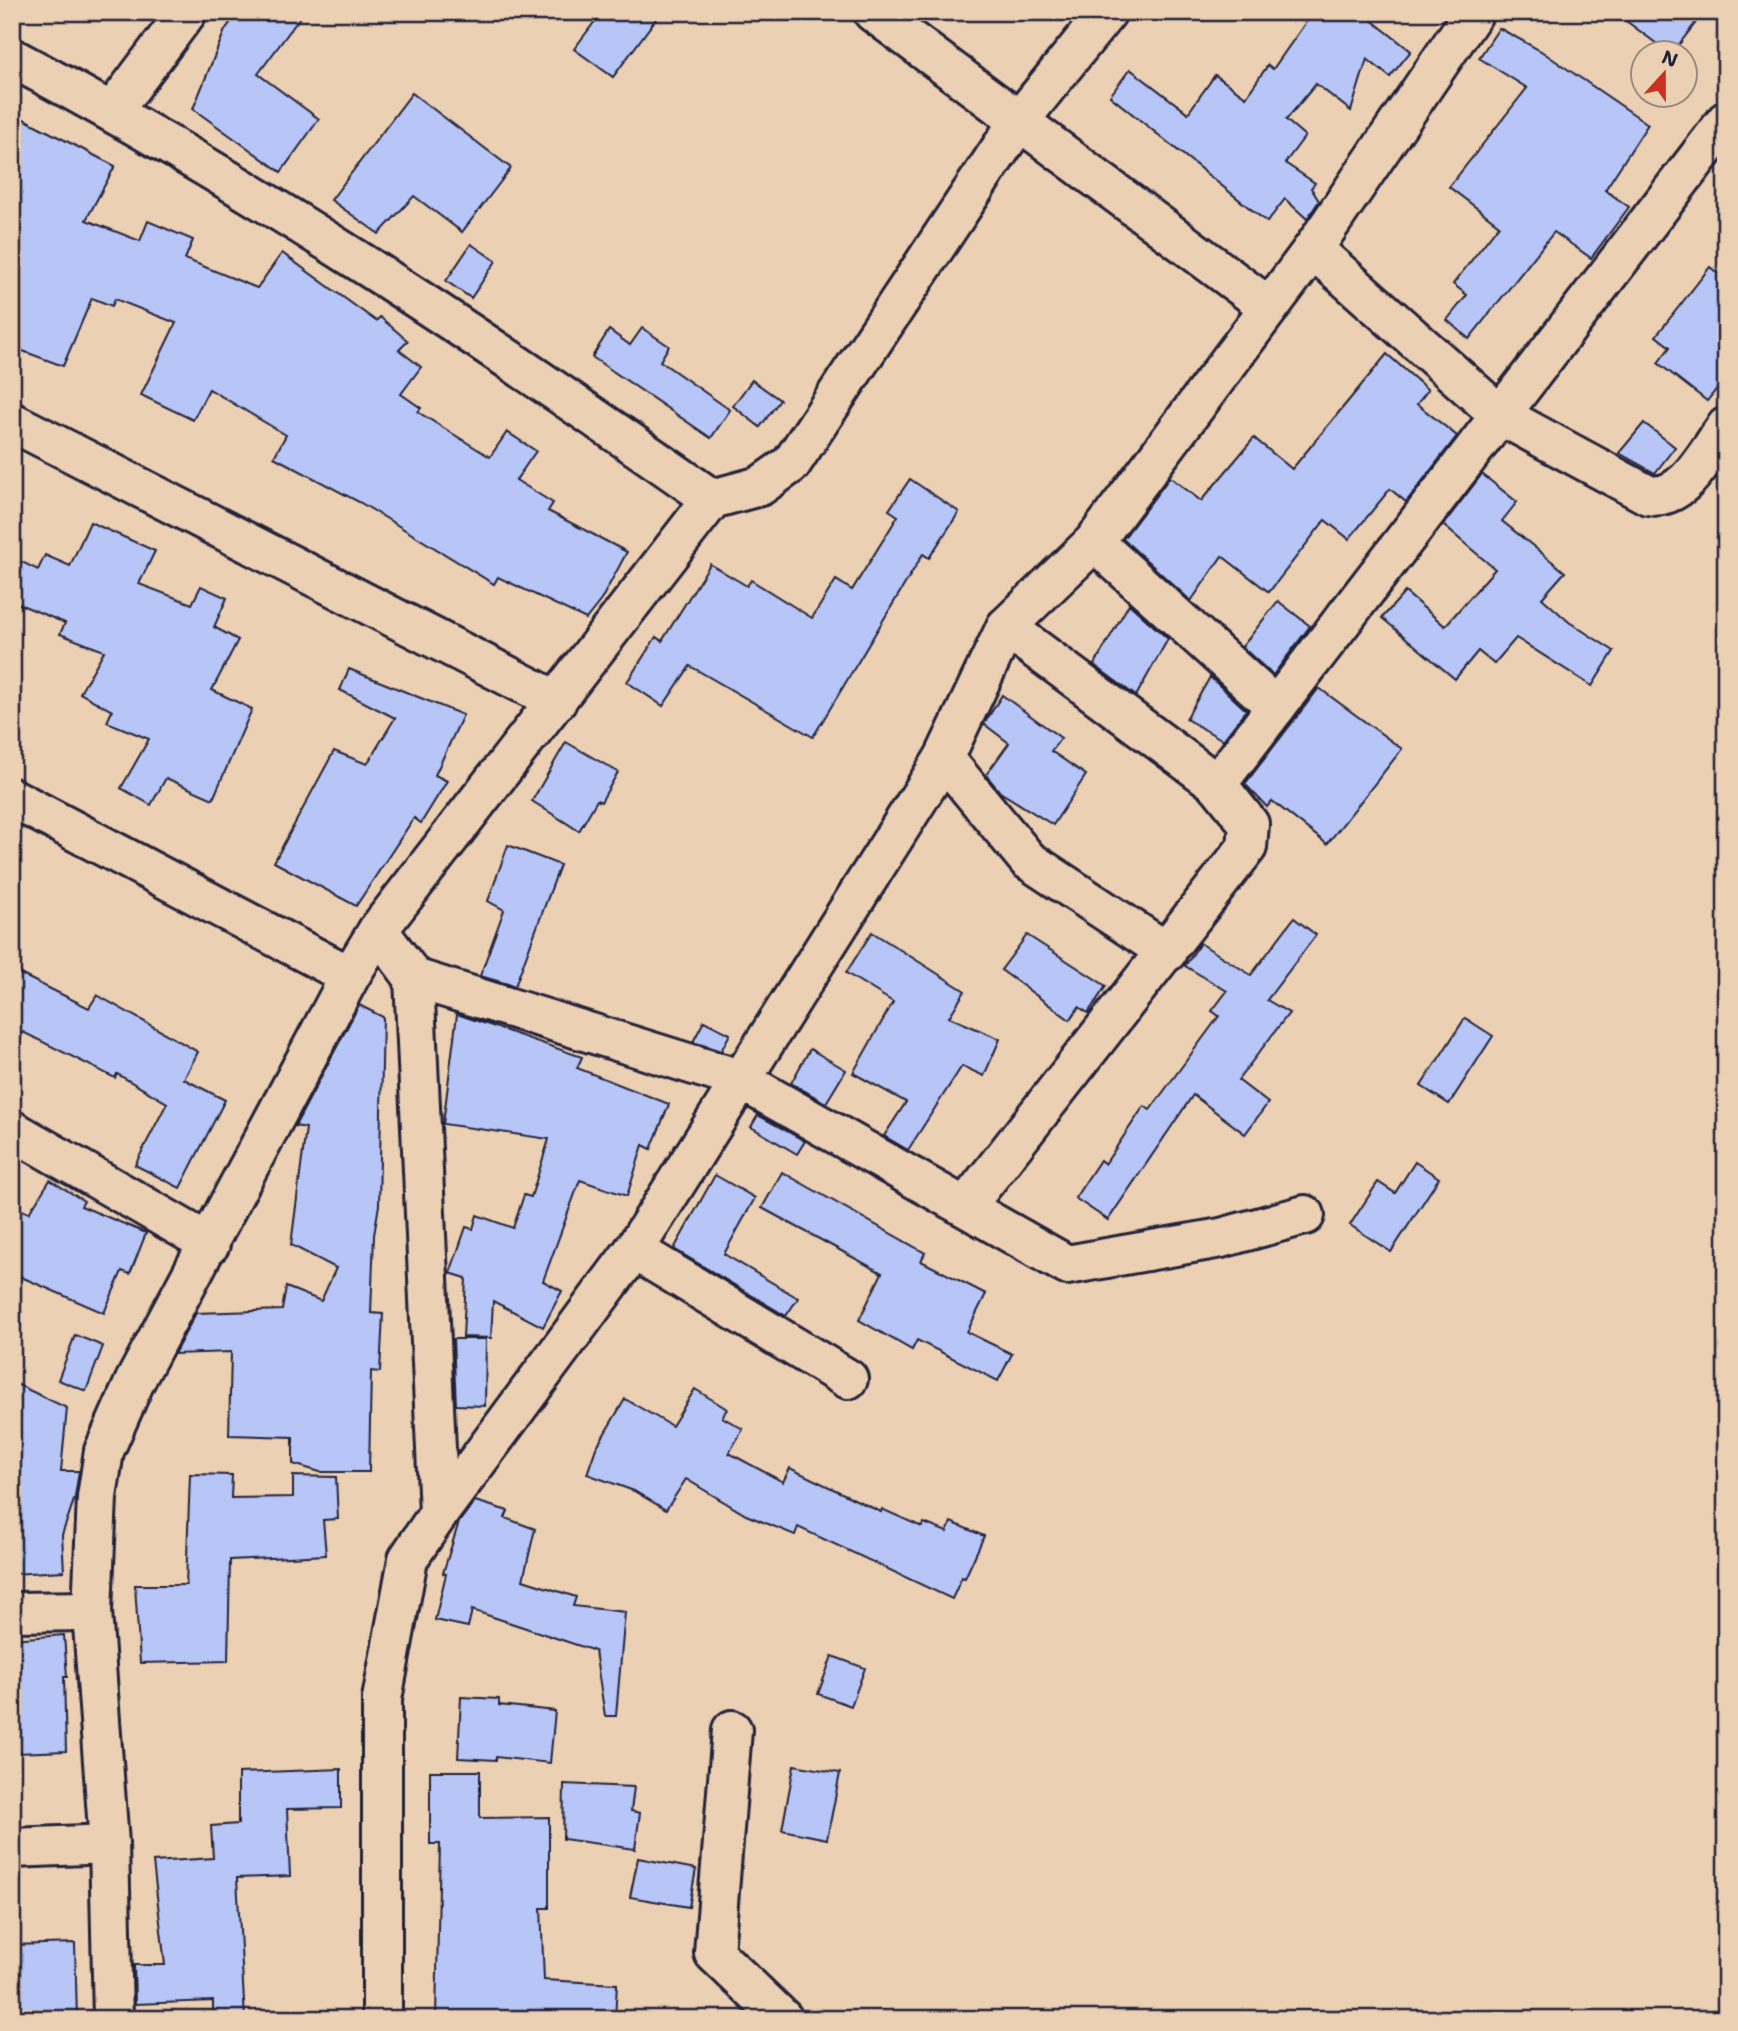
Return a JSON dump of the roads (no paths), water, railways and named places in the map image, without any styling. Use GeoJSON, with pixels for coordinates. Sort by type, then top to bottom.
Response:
{"type":"FeatureCollection","features":[{"type":"Feature","properties":{"kind":"street"},"geometry":{"type":"LineString","coordinates":[[112,113],[187,12]]}},
{"type":"Feature","properties":{"kind":"street"},"geometry":{"type":"LineString","coordinates":[[873,12],[1269,307]]}},
{"type":"Feature","properties":{"kind":"street"},"geometry":{"type":"LineString","coordinates":[[113,2019],[109,1844],[92,1611],[97,1497],[104,1451],[135,1381],[351,976],[379,930],[712,499],[760,486],[791,464],[1019,121],[1107,12]]}},
{"type":"Feature","properties":{"kind":"street"},"geometry":{"type":"LineString","coordinates":[[382,2019],[382,1699],[408,1559],[439,1513],[634,1250],[739,1079],[944,758],[1006,627],[1094,542],[1312,249],[1474,12]]}},
{"type":"Feature","properties":{"kind":"street"},"geometry":{"type":"LineString","coordinates":[[12,58],[112,113],[343,249],[506,355],[712,499]]}},
{"type":"Feature","properties":{"kind":"street"},"geometry":{"type":"LineString","coordinates":[[1217,784],[1726,121]]}},
{"type":"Feature","properties":{"kind":"street"},"geometry":{"type":"LineString","coordinates":[[1312,249],[1500,415],[1648,495],[1669,495],[1683,484],[1726,427]]}},
{"type":"Feature","properties":{"kind":"street"},"geometry":{"type":"LineString","coordinates":[[12,422],[557,701]]}},
{"type":"Feature","properties":{"kind":"street"},"geometry":{"type":"LineString","coordinates":[[1094,542],[1276,707]]}},
{"type":"Feature","properties":{"kind":"street"},"geometry":{"type":"LineString","coordinates":[[966,1206],[1247,847],[1249,824],[1217,784],[1006,627]]}},
{"type":"Feature","properties":{"kind":"street"},"geometry":{"type":"LineString","coordinates":[[944,758],[1028,860],[1167,952]]}},
{"type":"Feature","properties":{"kind":"street"},"geometry":{"type":"LineString","coordinates":[[12,798],[351,976]]}},
{"type":"Feature","properties":{"kind":"street"},"geometry":{"type":"LineString","coordinates":[[379,930],[414,978],[439,1513]]}},
{"type":"Feature","properties":{"kind":"street"},"geometry":{"type":"LineString","coordinates":[[414,978],[739,1079],[1067,1265],[1221,1238],[1305,1215]]}},
{"type":"Feature","properties":{"kind":"street"},"geometry":{"type":"LineString","coordinates":[[12,1130],[210,1244]]}},
{"type":"Feature","properties":{"kind":"street"},"geometry":{"type":"LineString","coordinates":[[634,1250],[848,1379]]}},
{"type":"Feature","properties":{"kind":"street"},"geometry":{"type":"LineString","coordinates":[[12,1612],[92,1611]]}},
{"type":"Feature","properties":{"kind":"street"},"geometry":{"type":"LineString","coordinates":[[732,1730],[714,1953],[783,2019]]}},
{"type":"Feature","properties":{"kind":"street"},"geometry":{"type":"LineString","coordinates":[[12,1848],[109,1844]]}}]}
